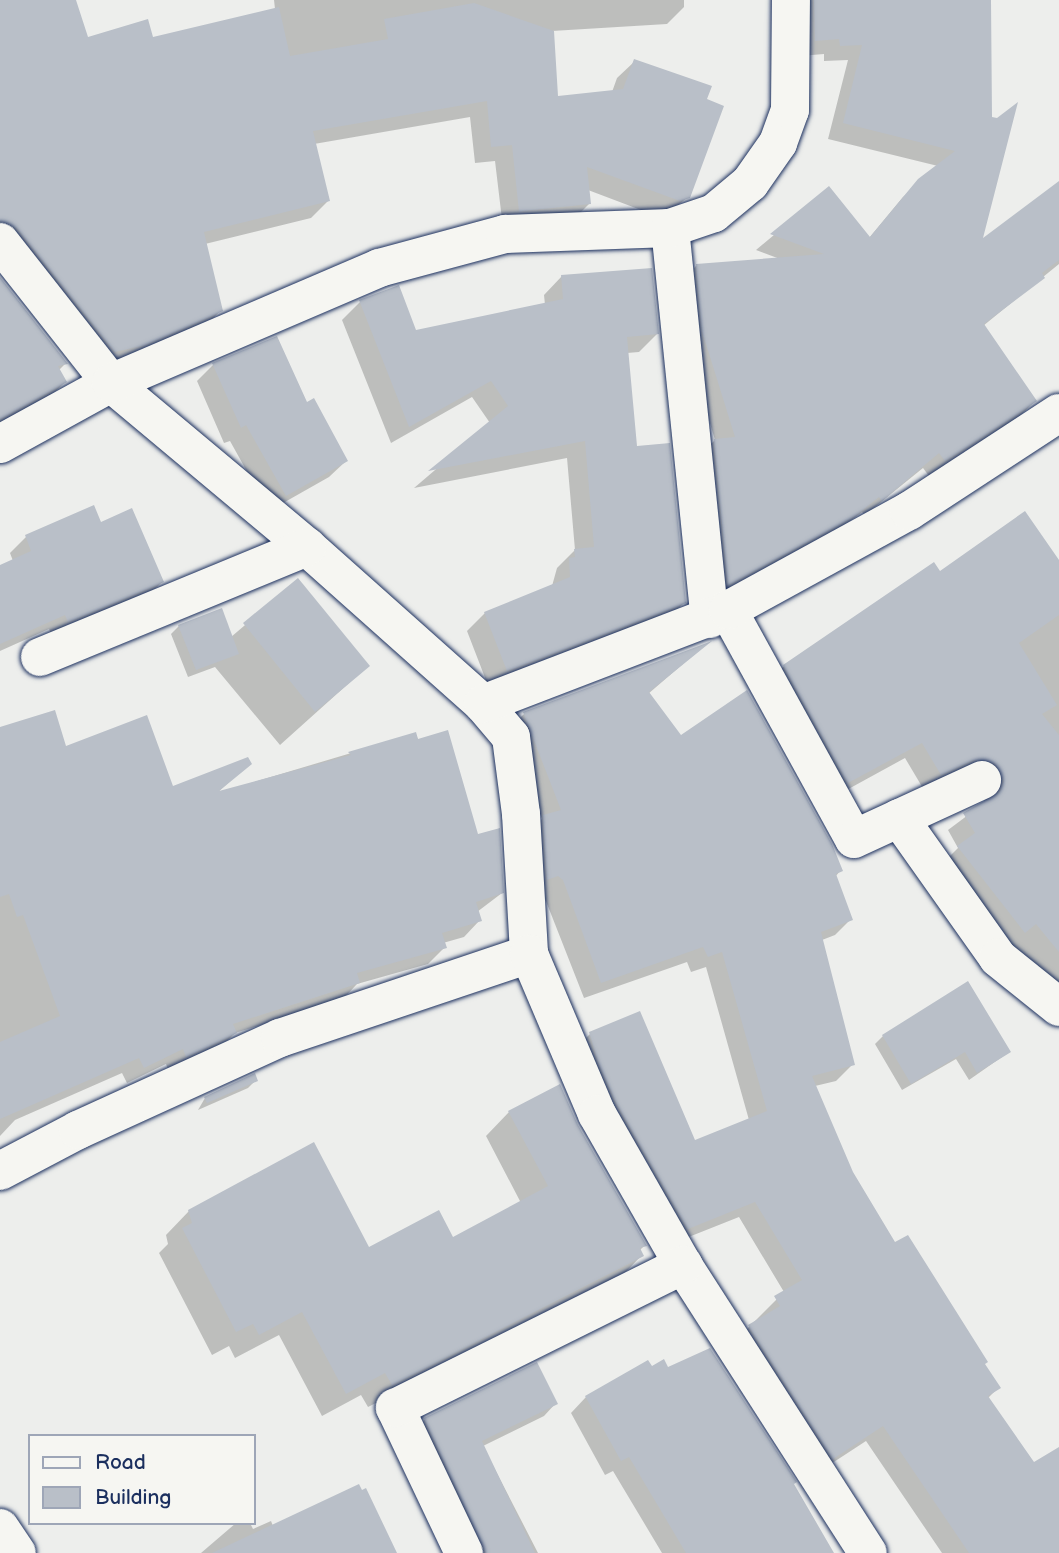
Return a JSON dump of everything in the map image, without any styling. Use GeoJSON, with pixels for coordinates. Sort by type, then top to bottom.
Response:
{"type":"FeatureCollection","features":[{"type":"Feature","properties":{"kind":"street"},"geometry":{"type":"LineString","coordinates":[[0,444],[111,383],[379,268],[505,234],[670,228],[714,214],[750,183],[778,143],[790,110],[791,0]]}},
{"type":"Feature","properties":{"kind":"street"},"geometry":{"type":"LineString","coordinates":[[670,228],[719,615],[854,839],[982,780]]}},
{"type":"Feature","properties":{"kind":"street"},"geometry":{"type":"LineString","coordinates":[[0,242],[111,383],[307,547],[483,704],[511,737],[522,814],[529,954],[597,1114],[683,1265],[868,1553]]}},
{"type":"Feature","properties":{"kind":"street"},"geometry":{"type":"LineString","coordinates":[[483,704],[719,615],[909,511],[1059,412]]}},
{"type":"Feature","properties":{"kind":"street"},"geometry":{"type":"LineString","coordinates":[[40,657],[307,547]]}},
{"type":"Feature","properties":{"kind":"street"},"geometry":{"type":"LineString","coordinates":[[899,818],[998,958],[1059,1007]]}},
{"type":"Feature","properties":{"kind":"street"},"geometry":{"type":"LineString","coordinates":[[0,1171],[78,1129],[281,1038],[529,954]]}},
{"type":"Feature","properties":{"kind":"street"},"geometry":{"type":"LineString","coordinates":[[464,1553],[395,1408],[683,1265]]}},
{"type":"Feature","properties":{"kind":"street"},"geometry":{"type":"LineString","coordinates":[[0,1528],[17,1553]]}},
{"type":"Feature","properties":{"kind":"building"},"geometry":{"type":"Polygon","coordinates":[[[0,0],[76,0],[88,37],[148,19],[153,37],[279,7],[290,56],[388,39],[384,19],[474,3],[554,31],[558,96],[623,89],[634,59],[712,86],[707,99],[724,106],[690,198],[680,201],[587,167],[591,204],[519,212],[512,145],[491,147],[487,101],[313,131],[330,201],[204,232],[223,311],[145,345],[115,352],[17,228],[0,221],[0,0]]]}},
{"type":"Feature","properties":{"kind":"building"},"geometry":{"type":"Polygon","coordinates":[[[814,0],[991,0],[992,117],[997,118],[1018,102],[983,238],[1059,181],[1059,260],[1042,273],[1045,278],[984,324],[1037,401],[945,461],[939,453],[882,501],[879,497],[855,516],[728,585],[714,439],[735,437],[702,331],[696,264],[824,254],[770,234],[829,186],[870,237],[918,179],[955,151],[843,123],[862,45],[840,46],[839,39],[815,41],[814,0]]]}},
{"type":"Feature","properties":{"kind":"building"},"geometry":{"type":"Polygon","coordinates":[[[652,268],[659,334],[627,337],[637,446],[670,443],[686,603],[507,671],[484,612],[570,577],[569,558],[575,557],[574,549],[594,547],[585,441],[428,471],[508,406],[491,381],[409,427],[359,300],[399,285],[416,330],[563,299],[561,275],[652,268]]]}},
{"type":"Feature","properties":{"kind":"building"},"geometry":{"type":"Polygon","coordinates":[[[0,277],[68,364],[58,366],[67,382],[0,419],[0,277]]]}},
{"type":"Feature","properties":{"kind":"building"},"geometry":{"type":"Polygon","coordinates":[[[277,336],[307,402],[314,398],[348,461],[286,496],[246,425],[241,428],[212,363],[277,336]]]}},
{"type":"Feature","properties":{"kind":"building"},"geometry":{"type":"Polygon","coordinates":[[[94,505],[101,522],[132,508],[164,582],[68,622],[65,615],[0,644],[0,565],[31,551],[25,535],[94,505]]]}},
{"type":"Feature","properties":{"kind":"building"},"geometry":{"type":"Polygon","coordinates":[[[1025,511],[1059,560],[1059,615],[1019,643],[1057,705],[1042,714],[1059,735],[1059,952],[1036,924],[1025,933],[957,846],[975,833],[963,813],[1000,792],[1004,781],[995,763],[973,760],[941,775],[922,743],[848,783],[783,665],[934,562],[940,571],[1025,511]]]}},
{"type":"Feature","properties":{"kind":"building"},"geometry":{"type":"Polygon","coordinates":[[[298,578],[370,666],[315,712],[243,623],[298,578]]]}},
{"type":"Feature","properties":{"kind":"building"},"geometry":{"type":"Polygon","coordinates":[[[222,608],[239,654],[196,670],[178,625],[222,608]]]}},
{"type":"Feature","properties":{"kind":"building"},"geometry":{"type":"Polygon","coordinates":[[[712,641],[649,692],[681,735],[747,690],[832,844],[843,871],[836,874],[853,920],[821,932],[855,1065],[812,1076],[853,1172],[895,1242],[908,1235],[988,1362],[985,1364],[1001,1388],[988,1396],[1034,1462],[1059,1447],[1059,1553],[969,1553],[883,1426],[833,1459],[748,1325],[780,1306],[774,1296],[802,1280],[755,1202],[688,1229],[617,1104],[599,1064],[589,1032],[640,1011],[695,1140],[767,1111],[722,952],[708,957],[703,947],[601,983],[563,880],[558,876],[547,880],[543,815],[561,810],[523,712],[712,641]]]}},
{"type":"Feature","properties":{"kind":"building"},"geometry":{"type":"Polygon","coordinates":[[[55,710],[66,746],[147,715],[173,786],[248,757],[252,764],[219,791],[351,755],[348,752],[416,732],[418,739],[448,730],[478,834],[500,828],[504,893],[476,902],[482,921],[442,933],[447,948],[357,973],[360,983],[233,1024],[237,1033],[186,1057],[183,1049],[144,1068],[139,1058],[0,1119],[0,1042],[60,1016],[23,915],[17,917],[9,894],[0,897],[0,727],[55,710]]]}},
{"type":"Feature","properties":{"kind":"building"},"geometry":{"type":"Polygon","coordinates":[[[968,981],[1011,1052],[977,1073],[965,1052],[911,1084],[882,1035],[968,981]]]}},
{"type":"Feature","properties":{"kind":"building"},"geometry":{"type":"Polygon","coordinates":[[[255,1073],[258,1081],[207,1103],[204,1097],[255,1073]]]}},
{"type":"Feature","properties":{"kind":"building"},"geometry":{"type":"Polygon","coordinates":[[[560,1084],[578,1125],[647,1246],[640,1248],[644,1256],[392,1385],[385,1373],[346,1394],[302,1312],[259,1335],[253,1324],[236,1332],[182,1228],[192,1223],[188,1210],[314,1142],[369,1247],[439,1210],[453,1237],[548,1186],[508,1111],[560,1084]]]}},
{"type":"Feature","properties":{"kind":"building"},"geometry":{"type":"Polygon","coordinates":[[[710,1348],[797,1482],[794,1484],[834,1553],[686,1553],[629,1457],[621,1461],[585,1396],[648,1360],[652,1366],[664,1359],[668,1367],[710,1348]]]}},
{"type":"Feature","properties":{"kind":"building"},"geometry":{"type":"Polygon","coordinates":[[[537,1362],[558,1404],[482,1441],[535,1553],[486,1553],[424,1418],[537,1362]]]}},
{"type":"Feature","properties":{"kind":"building"},"geometry":{"type":"Polygon","coordinates":[[[359,1484],[362,1490],[366,1488],[397,1553],[212,1553],[359,1484]]]}}]}
